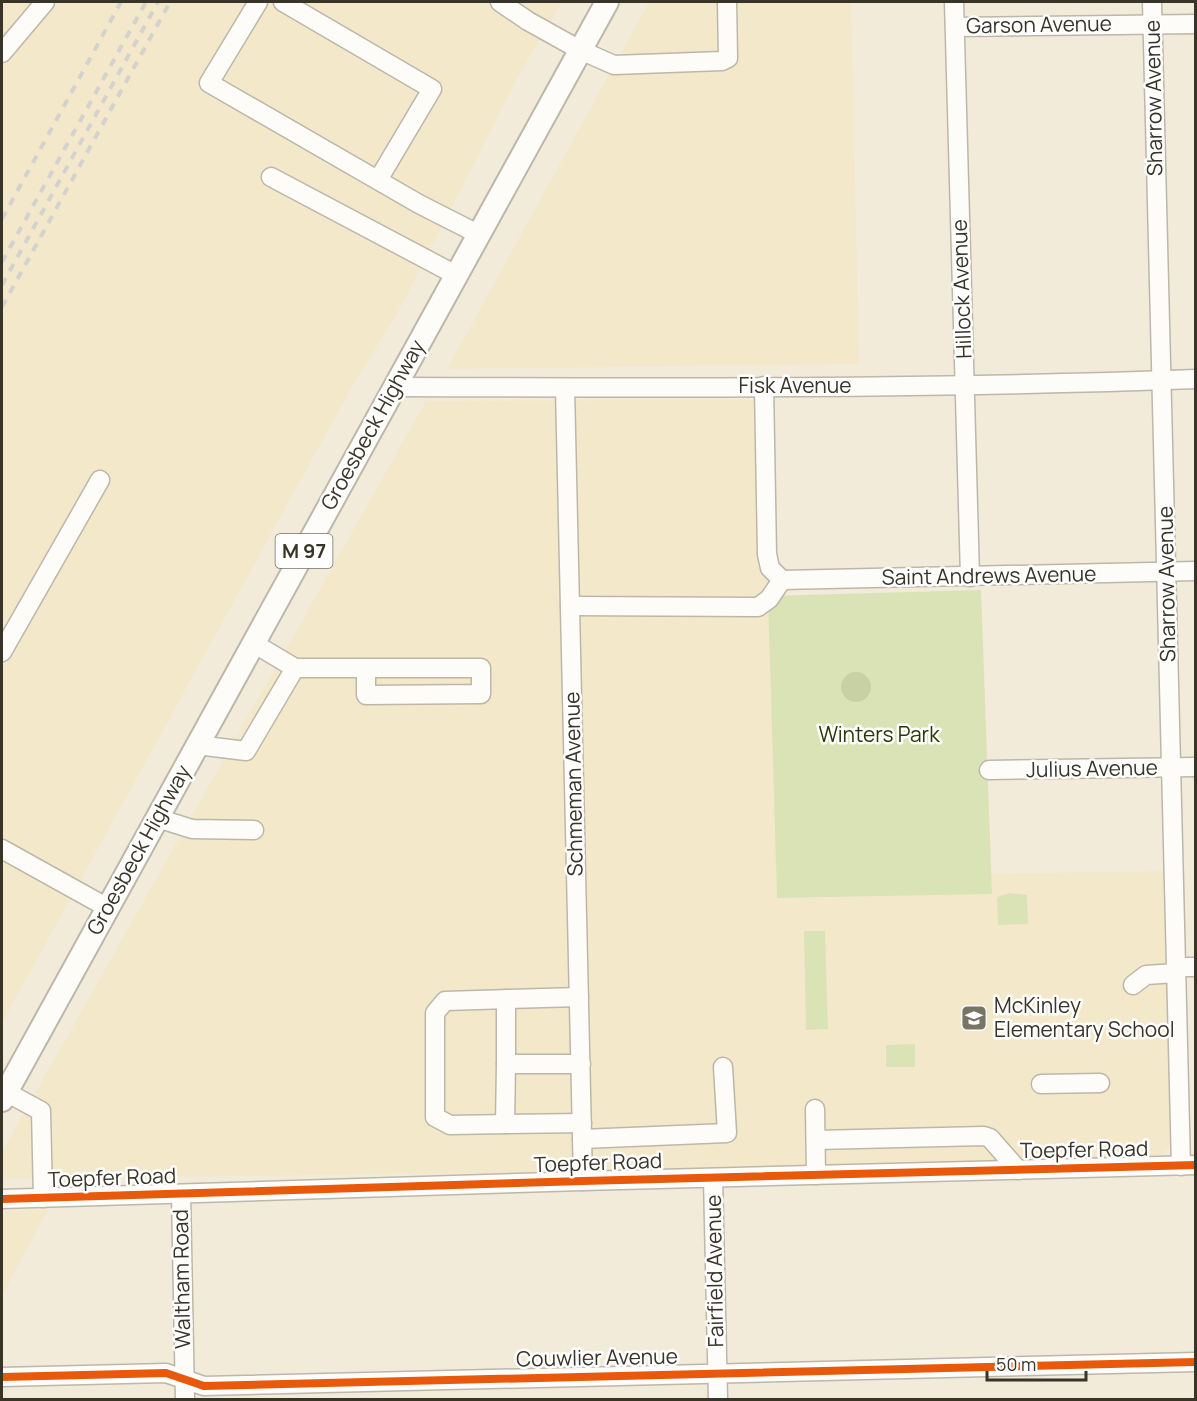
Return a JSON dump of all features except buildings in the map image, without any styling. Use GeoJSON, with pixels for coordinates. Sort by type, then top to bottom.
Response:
{"type":"FeatureCollection","features":[{"type":"Feature","properties":{"kind":"main road","name":"Groesbeck Highway"},"geometry":{"type":"LineString","coordinates":[[4,1096],[607,2]]}},
{"type":"Feature","properties":{"kind":"street"},"geometry":{"type":"LineString","coordinates":[[2,53],[45,2]]}},
{"type":"Feature","properties":{"kind":"street"},"geometry":{"type":"LineString","coordinates":[[258,2],[208,83],[478,234]]}},
{"type":"Feature","properties":{"kind":"street"},"geometry":{"type":"LineString","coordinates":[[283,2],[432,89],[378,180]]}},
{"type":"Feature","properties":{"kind":"street"},"geometry":{"type":"LineString","coordinates":[[500,2],[528,21],[580,50],[614,65],[722,61],[728,58],[727,2]]}},
{"type":"Feature","properties":{"kind":"street","name":"Hillock Avenue"},"geometry":{"type":"LineString","coordinates":[[954,2],[970,577]]}},
{"type":"Feature","properties":{"kind":"street","name":"Sharrow Avenue"},"geometry":{"type":"LineString","coordinates":[[1152,2],[1176,970],[1188,1166]]}},
{"type":"Feature","properties":{"kind":"street","name":"Garson Avenue"},"geometry":{"type":"LineString","coordinates":[[955,27],[1196,24]]}},
{"type":"Feature","properties":{"kind":"street"},"geometry":{"type":"LineString","coordinates":[[271,177],[456,275]]}},
{"type":"Feature","properties":{"kind":"street","name":"Fisk Avenue"},"geometry":{"type":"LineString","coordinates":[[394,387],[965,385],[1196,379]]}},
{"type":"Feature","properties":{"kind":"street"},"geometry":{"type":"LineString","coordinates":[[570,606],[758,608],[769,599],[782,580],[770,568],[767,554],[764,386]]}},
{"type":"Feature","properties":{"kind":"street","name":"Schmeman Avenue"},"geometry":{"type":"LineString","coordinates":[[565,388],[583,1181]]}},
{"type":"Feature","properties":{"kind":"street"},"geometry":{"type":"LineString","coordinates":[[2,652],[100,480]]}},
{"type":"Feature","properties":{"kind":"street","name":"Saint Andrews Avenue"},"geometry":{"type":"LineString","coordinates":[[782,580],[1196,571]]}},
{"type":"Feature","properties":{"kind":"street"},"geometry":{"type":"LineString","coordinates":[[253,643],[295,668],[366,668],[481,668],[482,694],[366,696],[366,668]]}},
{"type":"Feature","properties":{"kind":"street"},"geometry":{"type":"LineString","coordinates":[[197,745],[246,751],[295,668]]}},
{"type":"Feature","properties":{"kind":"street","name":"Julius Avenue"},"geometry":{"type":"LineString","coordinates":[[989,770],[1196,766]]}},
{"type":"Feature","properties":{"kind":"street"},"geometry":{"type":"LineString","coordinates":[[157,818],[192,829],[254,830]]}},
{"type":"Feature","properties":{"kind":"street"},"geometry":{"type":"LineString","coordinates":[[2,849],[108,908]]}},
{"type":"Feature","properties":{"kind":"street"},"geometry":{"type":"LineString","coordinates":[[1133,985],[1146,975],[1196,967]]}},
{"type":"Feature","properties":{"kind":"street"},"geometry":{"type":"LineString","coordinates":[[579,997],[445,1001],[435,1013],[435,1117],[450,1125],[505,1124],[582,1131],[727,1133],[723,1067]]}},
{"type":"Feature","properties":{"kind":"street"},"geometry":{"type":"LineString","coordinates":[[505,1124],[506,999]]}},
{"type":"Feature","properties":{"kind":"street"},"geometry":{"type":"LineString","coordinates":[[506,1064],[581,1064]]}},
{"type":"Feature","properties":{"kind":"street"},"geometry":{"type":"LineString","coordinates":[[1041,1084],[1100,1083]]}},
{"type":"Feature","properties":{"kind":"street"},"geometry":{"type":"LineString","coordinates":[[4,1096],[41,1111],[43,1198]]}},
{"type":"Feature","properties":{"kind":"street"},"geometry":{"type":"LineString","coordinates":[[815,1109],[816,1175]]}},
{"type":"Feature","properties":{"kind":"street"},"geometry":{"type":"LineString","coordinates":[[816,1140],[984,1136],[990,1138],[1018,1170]]}},
{"type":"Feature","properties":{"kind":"street","name":"Toepfer Road"},"geometry":{"type":"LineString","coordinates":[[2,1199],[583,1181],[1188,1166]]}},
{"type":"Feature","properties":{"kind":"street","name":"Fairfield Avenue"},"geometry":{"type":"LineString","coordinates":[[713,1178],[718,1400]]}},
{"type":"Feature","properties":{"kind":"street","name":"Waltham Road"},"geometry":{"type":"LineString","coordinates":[[181,1194],[185,1400]]}},
{"type":"Feature","properties":{"kind":"street","name":"Couwlier Avenue"},"geometry":{"type":"LineString","coordinates":[[2,1377],[166,1373],[204,1386],[1196,1362]]}},
{"type":"Feature","properties":{"kind":"shaded area"},"geometry":{"type":"Polygon","coordinates":[[[2,2],[562,2],[520,73],[402,305],[349,392],[2,1023],[2,2]]]}},
{"type":"Feature","properties":{"kind":"shaded area"},"geometry":{"type":"Polygon","coordinates":[[[649,2],[851,2],[859,364],[447,369],[649,2]]]}},
{"type":"Feature","properties":{"kind":"shaded area"},"geometry":{"type":"Polygon","coordinates":[[[764,400],[777,898],[991,894],[991,874],[1165,871],[1171,1139],[1169,1148],[1161,1155],[1069,1162],[784,1169],[2,1179],[2,1152],[426,401],[764,400]]]}},
{"type":"Feature","properties":{"kind":"shaded area"},"geometry":{"type":"Polygon","coordinates":[[[48,1209],[2,1296],[2,1212],[48,1209]]]}},
{"type":"Feature","properties":{"kind":"green space","name":"Winters Park"},"geometry":{"type":"Polygon","coordinates":[[[981,590],[992,894],[777,898],[768,596],[981,590]]]}},
{"type":"Feature","properties":{"kind":"green space"},"geometry":{"type":"Polygon","coordinates":[[[856,672],[862,673],[870,681],[870,693],[862,701],[856,702],[850,701],[842,693],[841,687],[842,681],[850,673],[856,672]]]}},
{"type":"Feature","properties":{"kind":"green space"},"geometry":{"type":"Polygon","coordinates":[[[1009,893],[1027,895],[1028,924],[998,925],[997,897],[1009,893]]]}},
{"type":"Feature","properties":{"kind":"green space"},"geometry":{"type":"Polygon","coordinates":[[[804,931],[825,931],[828,1029],[806,1030],[804,931]]]}},
{"type":"Feature","properties":{"kind":"green space"},"geometry":{"type":"Polygon","coordinates":[[[915,1044],[915,1067],[886,1067],[886,1045],[915,1044]]]}},
{"type":"Feature","properties":{"kind":"railway"},"geometry":{"type":"LineString","coordinates":[[2,219],[121,2]]}},
{"type":"Feature","properties":{"kind":"railway"},"geometry":{"type":"LineString","coordinates":[[2,262],[146,2]]}},
{"type":"Feature","properties":{"kind":"railway"},"geometry":{"type":"LineString","coordinates":[[2,285],[158,2]]}},
{"type":"Feature","properties":{"kind":"railway"},"geometry":{"type":"LineString","coordinates":[[2,307],[170,2]]}},
{"type":"Feature","properties":{"kind":"cycle path"},"geometry":{"type":"LineString","coordinates":[[2,1199],[1196,1165]]}},
{"type":"Feature","properties":{"kind":"cycle path"},"geometry":{"type":"LineString","coordinates":[[2,1377],[166,1373],[204,1386],[1196,1362]]}},
{"type":"Feature","properties":{"kind":"place","name":"McKinley Elementary School"},"geometry":{"type":"Point","coordinates":[974,1018]}}]}
